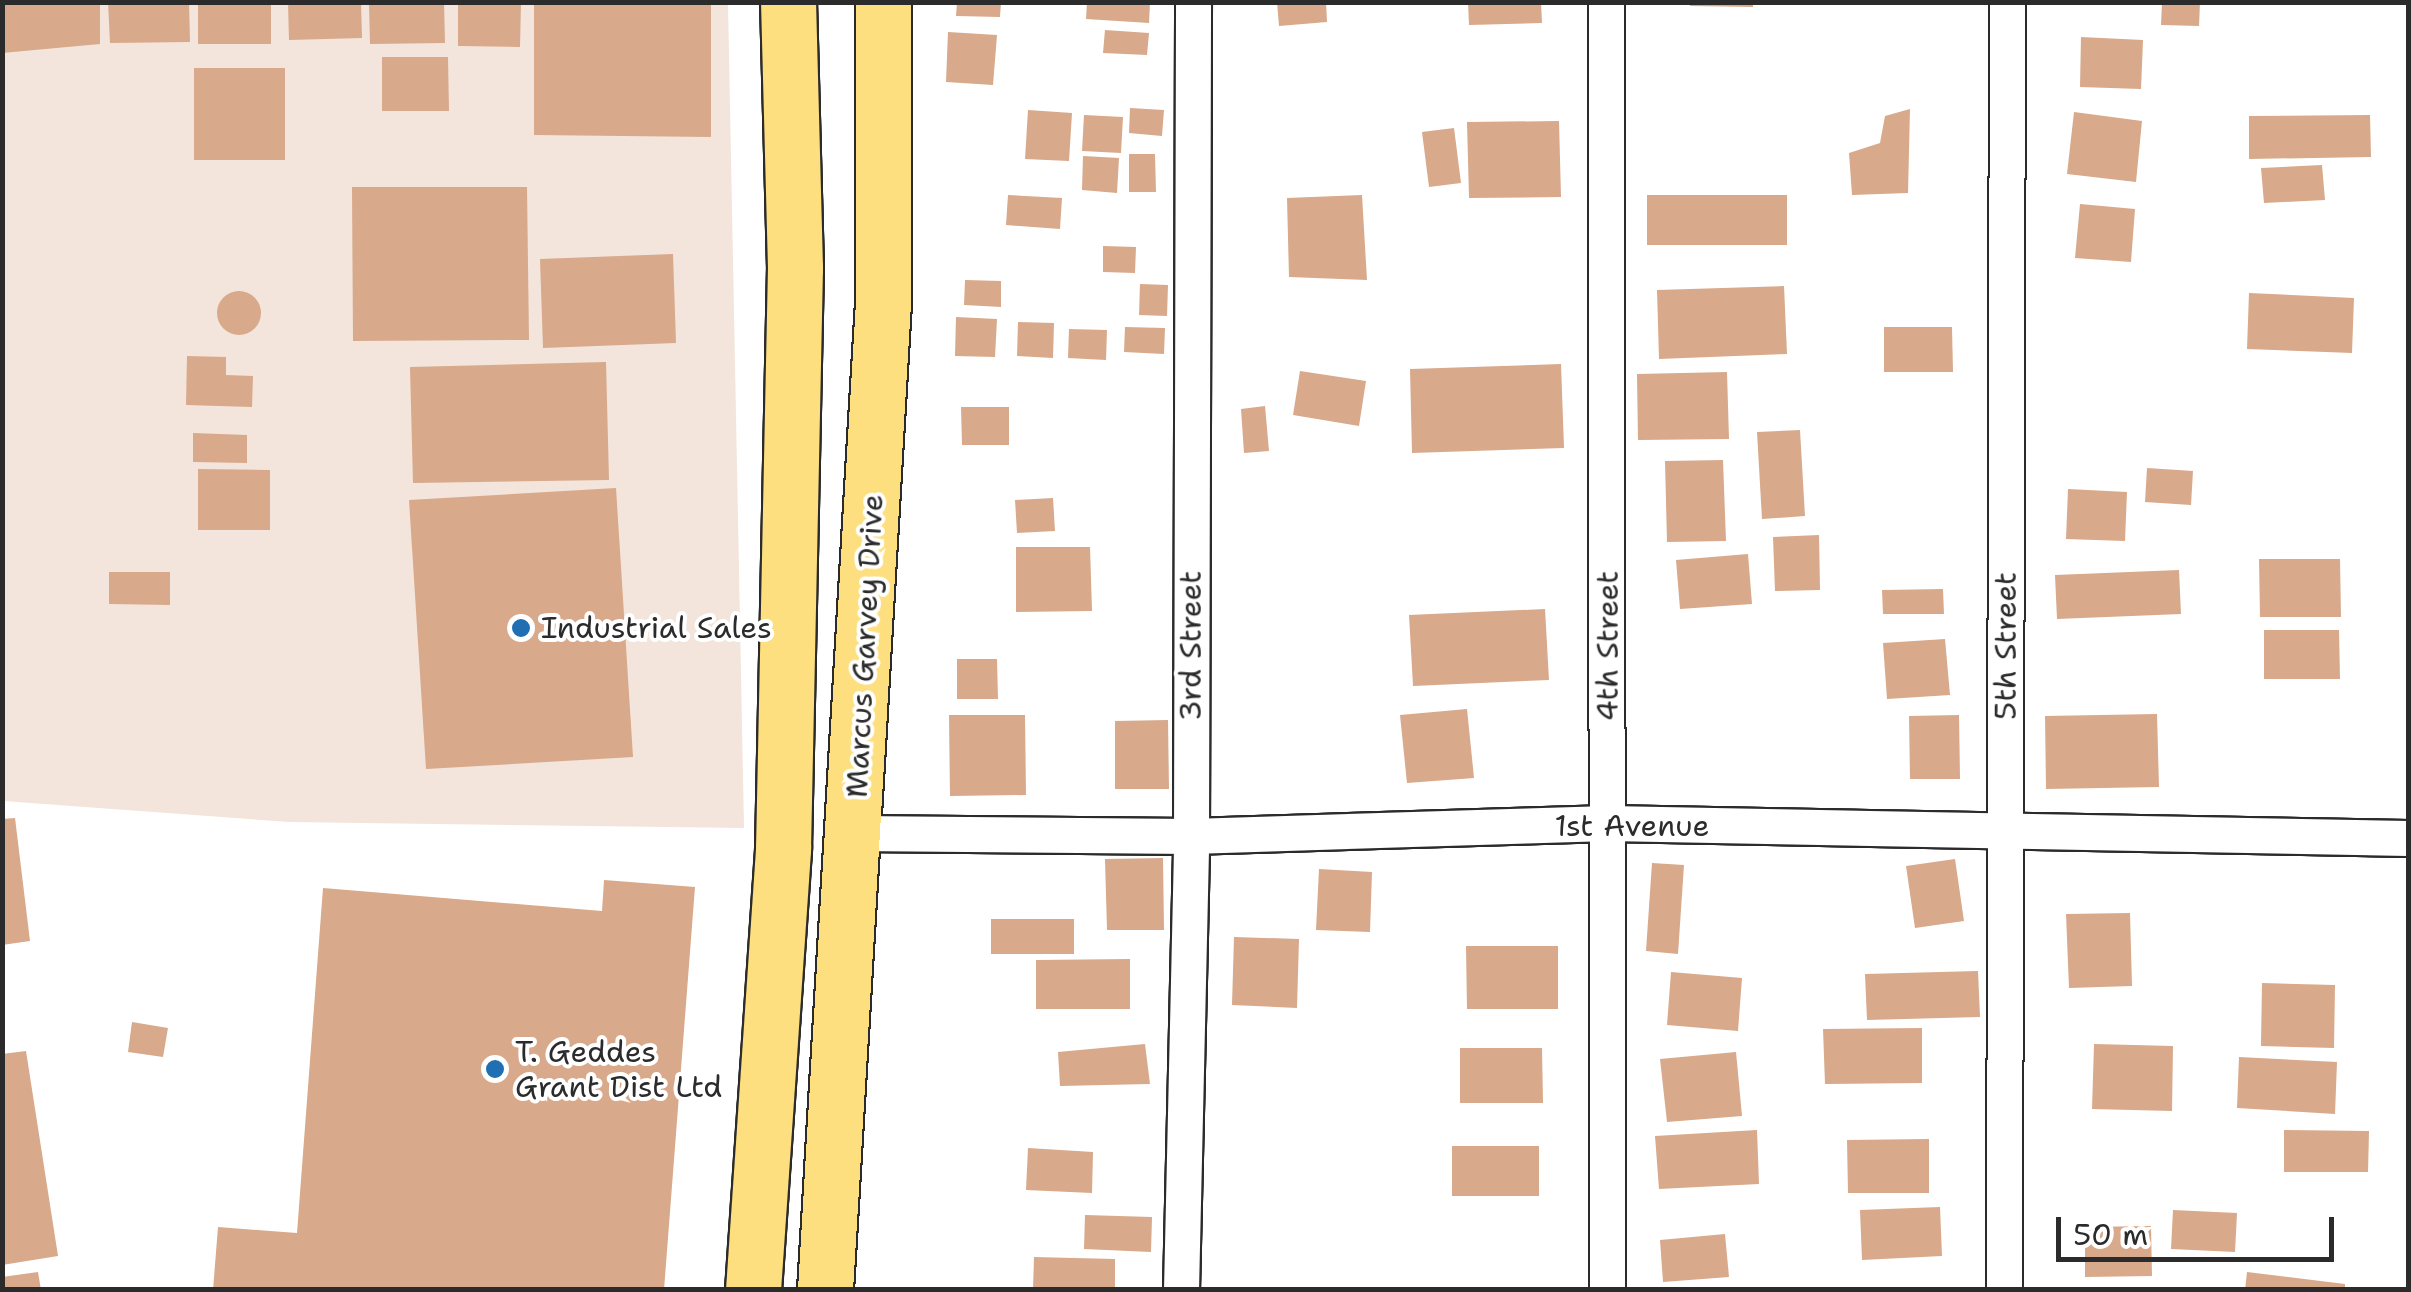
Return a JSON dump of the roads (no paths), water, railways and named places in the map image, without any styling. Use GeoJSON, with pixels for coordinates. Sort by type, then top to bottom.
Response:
{"type":"FeatureCollection","features":[{"type":"Feature","properties":{"kind":"highway"},"geometry":{"type":"LineString","coordinates":[[752,1290],[783,849],[795,268],[788,2]]}},
{"type":"Feature","properties":{"kind":"highway"},"geometry":{"type":"LineString","coordinates":[[862,2],[880,344]]}},
{"type":"Feature","properties":{"kind":"highway","name":"Marcus Garvey Drive"},"geometry":{"type":"LineString","coordinates":[[825,1290],[855,832],[880,344],[883,2]]}},
{"type":"Feature","properties":{"kind":"street","name":"3rd Street"},"geometry":{"type":"LineString","coordinates":[[1181,1290],[1191,836],[1193,2]]}},
{"type":"Feature","properties":{"kind":"street","name":"4th Street"},"geometry":{"type":"LineString","coordinates":[[1606,2],[1607,1290]]}},
{"type":"Feature","properties":{"kind":"street","name":"5th Street"},"geometry":{"type":"LineString","coordinates":[[2004,1290],[2007,2]]}},
{"type":"Feature","properties":{"kind":"street","name":"1st Avenue"},"geometry":{"type":"LineString","coordinates":[[855,832],[1191,836],[1608,823],[2408,838]]}},
{"type":"Feature","properties":{"kind":"place","name":"Industrial Sales"},"geometry":{"type":"Point","coordinates":[521,628]}},
{"type":"Feature","properties":{"kind":"place","name":"T. Geddes Grant Dist Ltd"},"geometry":{"type":"Point","coordinates":[495,1069]}}]}
